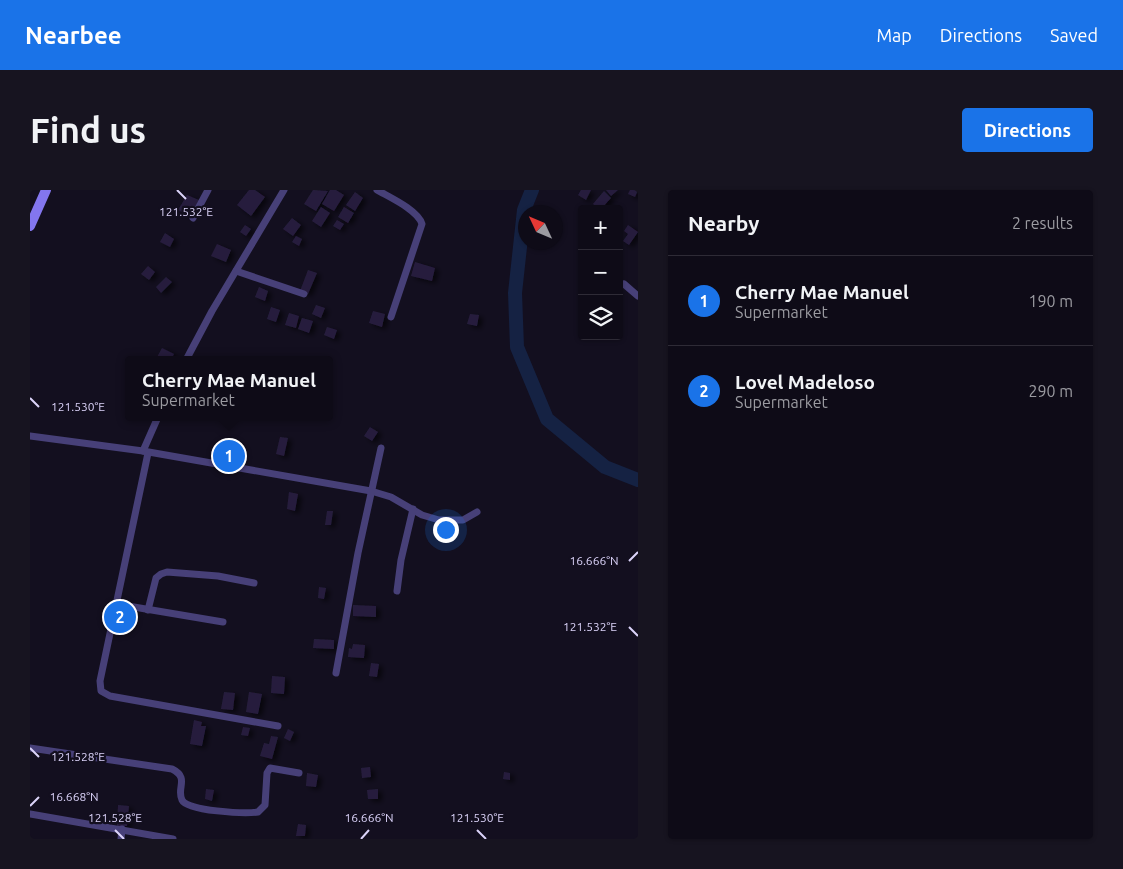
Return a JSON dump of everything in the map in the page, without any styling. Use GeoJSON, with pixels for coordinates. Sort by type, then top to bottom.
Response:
{"type":"FeatureCollection","features":[{"type":"Feature","properties":{"kind":"main road"},"geometry":{"type":"LineString","coordinates":[[30,226],[46,190]]}},
{"type":"Feature","properties":{"kind":"street"},"geometry":{"type":"LineString","coordinates":[[193,218],[208,190]]}},
{"type":"Feature","properties":{"kind":"street"},"geometry":{"type":"LineString","coordinates":[[188,356],[212,311],[284,190]]}},
{"type":"Feature","properties":{"kind":"street"},"geometry":{"type":"LineString","coordinates":[[377,190],[411,211],[422,224],[391,317]]}},
{"type":"Feature","properties":{"kind":"street"},"geometry":{"type":"LineString","coordinates":[[236,271],[304,294]]}},
{"type":"Feature","properties":{"kind":"street"},"geometry":{"type":"LineString","coordinates":[[624,284],[638,296]]}},
{"type":"Feature","properties":{"kind":"street"},"geometry":{"type":"LineString","coordinates":[[157,421],[146,452],[100,688],[103,693],[110,696],[278,726]]}},
{"type":"Feature","properties":{"kind":"street"},"geometry":{"type":"LineString","coordinates":[[30,436],[146,452],[371,491],[392,497],[422,515],[439,520],[463,520],[477,512]]}},
{"type":"Feature","properties":{"kind":"street"},"geometry":{"type":"LineString","coordinates":[[336,673],[381,448]]}},
{"type":"Feature","properties":{"kind":"street"},"geometry":{"type":"LineString","coordinates":[[397,591],[401,560],[413,509]]}},
{"type":"Feature","properties":{"kind":"street"},"geometry":{"type":"LineString","coordinates":[[148,610],[156,578],[167,572],[218,576],[254,583]]}},
{"type":"Feature","properties":{"kind":"street"},"geometry":{"type":"LineString","coordinates":[[116,604],[223,622]]}},
{"type":"Feature","properties":{"kind":"street"},"geometry":{"type":"LineString","coordinates":[[30,748],[172,769],[181,775],[181,798],[183,802],[211,810],[258,812],[265,805],[267,773],[270,768],[299,773]]}},
{"type":"Feature","properties":{"kind":"street"},"geometry":{"type":"LineString","coordinates":[[30,814],[173,839]]}},
{"type":"Feature","properties":{"kind":"street"},"geometry":{"type":"LineString","coordinates":[[121,839],[122,829]]}},
{"type":"Feature","properties":{"kind":"building"},"geometry":{"type":"Polygon","coordinates":[[[249,190],[255,190],[265,197],[251,216],[237,205],[249,190]]]}},
{"type":"Feature","properties":{"kind":"building"},"geometry":{"type":"Polygon","coordinates":[[[313,190],[328,191],[316,211],[304,204],[313,190]]]}},
{"type":"Feature","properties":{"kind":"building"},"geometry":{"type":"Polygon","coordinates":[[[330,190],[336,190],[344,195],[334,211],[322,204],[330,190]]]}},
{"type":"Feature","properties":{"kind":"building"},"geometry":{"type":"Polygon","coordinates":[[[581,190],[591,190],[586,200],[578,195],[581,190]]]}},
{"type":"Feature","properties":{"kind":"building"},"geometry":{"type":"Polygon","coordinates":[[[606,190],[618,190],[611,196],[606,190]]]}},
{"type":"Feature","properties":{"kind":"building"},"geometry":{"type":"Polygon","coordinates":[[[630,190],[638,190],[635,197],[628,194],[630,190]]]}},
{"type":"Feature","properties":{"kind":"building"},"geometry":{"type":"Polygon","coordinates":[[[604,191],[611,198],[605,205],[593,204],[604,191]]]}},
{"type":"Feature","properties":{"kind":"building"},"geometry":{"type":"Polygon","coordinates":[[[355,192],[363,198],[355,211],[346,205],[355,192]]]}},
{"type":"Feature","properties":{"kind":"building"},"geometry":{"type":"Polygon","coordinates":[[[187,195],[199,200],[190,216],[178,210],[187,195]]]}},
{"type":"Feature","properties":{"kind":"building"},"geometry":{"type":"Polygon","coordinates":[[[321,207],[330,213],[321,227],[312,221],[321,207]]]}},
{"type":"Feature","properties":{"kind":"building"},"geometry":{"type":"Polygon","coordinates":[[[344,207],[354,213],[348,223],[338,217],[344,207]]]}},
{"type":"Feature","properties":{"kind":"building"},"geometry":{"type":"Polygon","coordinates":[[[292,218],[301,225],[293,236],[283,229],[292,218]]]}},
{"type":"Feature","properties":{"kind":"building"},"geometry":{"type":"Polygon","coordinates":[[[337,220],[344,224],[340,230],[333,226],[337,220]]]}},
{"type":"Feature","properties":{"kind":"building"},"geometry":{"type":"Polygon","coordinates":[[[245,225],[251,229],[246,236],[240,232],[245,225]]]}},
{"type":"Feature","properties":{"kind":"building"},"geometry":{"type":"Polygon","coordinates":[[[628,225],[638,232],[629,245],[623,241],[628,234],[624,231],[628,225]]]}},
{"type":"Feature","properties":{"kind":"building"},"geometry":{"type":"Polygon","coordinates":[[[165,233],[174,239],[170,247],[160,242],[165,233]]]}},
{"type":"Feature","properties":{"kind":"building"},"geometry":{"type":"Polygon","coordinates":[[[296,236],[302,239],[299,246],[292,242],[296,236]]]}},
{"type":"Feature","properties":{"kind":"building"},"geometry":{"type":"Polygon","coordinates":[[[217,244],[231,250],[226,262],[211,256],[217,244]]]}},
{"type":"Feature","properties":{"kind":"building"},"geometry":{"type":"Polygon","coordinates":[[[415,262],[435,268],[432,281],[411,276],[415,262]]]}},
{"type":"Feature","properties":{"kind":"building"},"geometry":{"type":"Polygon","coordinates":[[[148,266],[155,272],[149,280],[141,274],[148,266]]]}},
{"type":"Feature","properties":{"kind":"building"},"geometry":{"type":"Polygon","coordinates":[[[308,270],[317,273],[308,294],[300,291],[308,270]]]}},
{"type":"Feature","properties":{"kind":"building"},"geometry":{"type":"Polygon","coordinates":[[[166,277],[172,282],[161,293],[156,287],[166,277]]]}},
{"type":"Feature","properties":{"kind":"building"},"geometry":{"type":"Polygon","coordinates":[[[259,287],[268,291],[265,301],[255,297],[259,287]]]}},
{"type":"Feature","properties":{"kind":"building"},"geometry":{"type":"Polygon","coordinates":[[[316,305],[325,308],[321,318],[312,314],[316,305]]]}},
{"type":"Feature","properties":{"kind":"building"},"geometry":{"type":"Polygon","coordinates":[[[271,307],[280,310],[276,322],[267,319],[271,307]]]}},
{"type":"Feature","properties":{"kind":"building"},"geometry":{"type":"Polygon","coordinates":[[[373,311],[385,314],[382,327],[369,323],[373,311]]]}},
{"type":"Feature","properties":{"kind":"building"},"geometry":{"type":"Polygon","coordinates":[[[289,313],[299,316],[296,328],[285,325],[289,313]]]}},
{"type":"Feature","properties":{"kind":"building"},"geometry":{"type":"Polygon","coordinates":[[[470,314],[479,315],[477,326],[467,324],[470,314]]]}},
{"type":"Feature","properties":{"kind":"building"},"geometry":{"type":"Polygon","coordinates":[[[302,318],[313,321],[309,333],[298,329],[302,318]]]}},
{"type":"Feature","properties":{"kind":"building"},"geometry":{"type":"Polygon","coordinates":[[[327,327],[337,330],[334,339],[324,335],[327,327]]]}},
{"type":"Feature","properties":{"kind":"building"},"geometry":{"type":"Polygon","coordinates":[[[162,348],[174,354],[173,356],[158,356],[162,348]]]}},
{"type":"Feature","properties":{"kind":"building"},"geometry":{"type":"Polygon","coordinates":[[[370,427],[378,432],[372,441],[364,436],[370,427]]]}},
{"type":"Feature","properties":{"kind":"building"},"geometry":{"type":"Polygon","coordinates":[[[280,437],[288,438],[284,456],[276,454],[280,437]]]}},
{"type":"Feature","properties":{"kind":"building"},"geometry":{"type":"Polygon","coordinates":[[[289,492],[298,494],[295,511],[287,509],[289,492]]]}},
{"type":"Feature","properties":{"kind":"building"},"geometry":{"type":"Polygon","coordinates":[[[327,511],[333,511],[331,525],[325,525],[327,511]]]}},
{"type":"Feature","properties":{"kind":"building"},"geometry":{"type":"Polygon","coordinates":[[[319,587],[326,588],[324,599],[318,598],[319,587]]]}},
{"type":"Feature","properties":{"kind":"building"},"geometry":{"type":"Polygon","coordinates":[[[353,605],[376,606],[376,617],[353,616],[353,605]]]}},
{"type":"Feature","properties":{"kind":"building"},"geometry":{"type":"Polygon","coordinates":[[[314,639],[334,640],[334,649],[313,648],[314,639]]]}},
{"type":"Feature","properties":{"kind":"building"},"geometry":{"type":"Polygon","coordinates":[[[353,644],[365,645],[364,658],[348,657],[349,648],[352,649],[353,644]]]}},
{"type":"Feature","properties":{"kind":"building"},"geometry":{"type":"Polygon","coordinates":[[[371,663],[379,664],[377,677],[369,676],[371,663]]]}},
{"type":"Feature","properties":{"kind":"building"},"geometry":{"type":"Polygon","coordinates":[[[272,676],[285,677],[284,694],[271,693],[272,676]]]}},
{"type":"Feature","properties":{"kind":"building"},"geometry":{"type":"Polygon","coordinates":[[[224,692],[235,693],[233,710],[221,709],[224,692]]]}},
{"type":"Feature","properties":{"kind":"building"},"geometry":{"type":"Polygon","coordinates":[[[249,692],[262,694],[258,714],[246,712],[249,692]]]}},
{"type":"Feature","properties":{"kind":"building"},"geometry":{"type":"Polygon","coordinates":[[[194,720],[202,722],[201,726],[206,726],[202,746],[190,744],[194,720]]]}},
{"type":"Feature","properties":{"kind":"building"},"geometry":{"type":"Polygon","coordinates":[[[243,727],[250,728],[248,736],[241,735],[243,727]]]}},
{"type":"Feature","properties":{"kind":"building"},"geometry":{"type":"Polygon","coordinates":[[[288,729],[294,732],[290,741],[284,738],[288,729]]]}},
{"type":"Feature","properties":{"kind":"building"},"geometry":{"type":"Polygon","coordinates":[[[271,736],[278,737],[272,759],[260,756],[264,743],[269,744],[271,736]]]}},
{"type":"Feature","properties":{"kind":"building"},"geometry":{"type":"Polygon","coordinates":[[[370,767],[371,777],[362,778],[361,768],[370,767]]]}},
{"type":"Feature","properties":{"kind":"building"},"geometry":{"type":"Polygon","coordinates":[[[504,772],[510,773],[510,780],[503,779],[504,772]]]}},
{"type":"Feature","properties":{"kind":"building"},"geometry":{"type":"Polygon","coordinates":[[[307,773],[318,775],[316,787],[306,786],[307,773]]]}},
{"type":"Feature","properties":{"kind":"building"},"geometry":{"type":"Polygon","coordinates":[[[206,789],[214,790],[212,801],[205,799],[206,789]]]}},
{"type":"Feature","properties":{"kind":"building"},"geometry":{"type":"Polygon","coordinates":[[[378,789],[378,799],[368,799],[367,790],[378,789]]]}},
{"type":"Feature","properties":{"kind":"building"},"geometry":{"type":"Polygon","coordinates":[[[118,805],[129,806],[127,826],[117,826],[118,805]]]}},
{"type":"Feature","properties":{"kind":"building"},"geometry":{"type":"Polygon","coordinates":[[[298,824],[306,825],[305,836],[296,836],[298,824]]]}},
{"type":"Feature","properties":{"kind":"waterway"},"geometry":{"type":"LineString","coordinates":[[532,190],[524,210],[515,293],[517,347],[547,419],[605,467],[638,480]]}},
{"type":"Feature","properties":{"kind":"place","name":"Cherry Mae Manuel"},"geometry":{"type":"Point","coordinates":[229,456]}},
{"type":"Feature","properties":{"kind":"place","name":"Lovel Madeloso"},"geometry":{"type":"Point","coordinates":[120,617]}}]}
